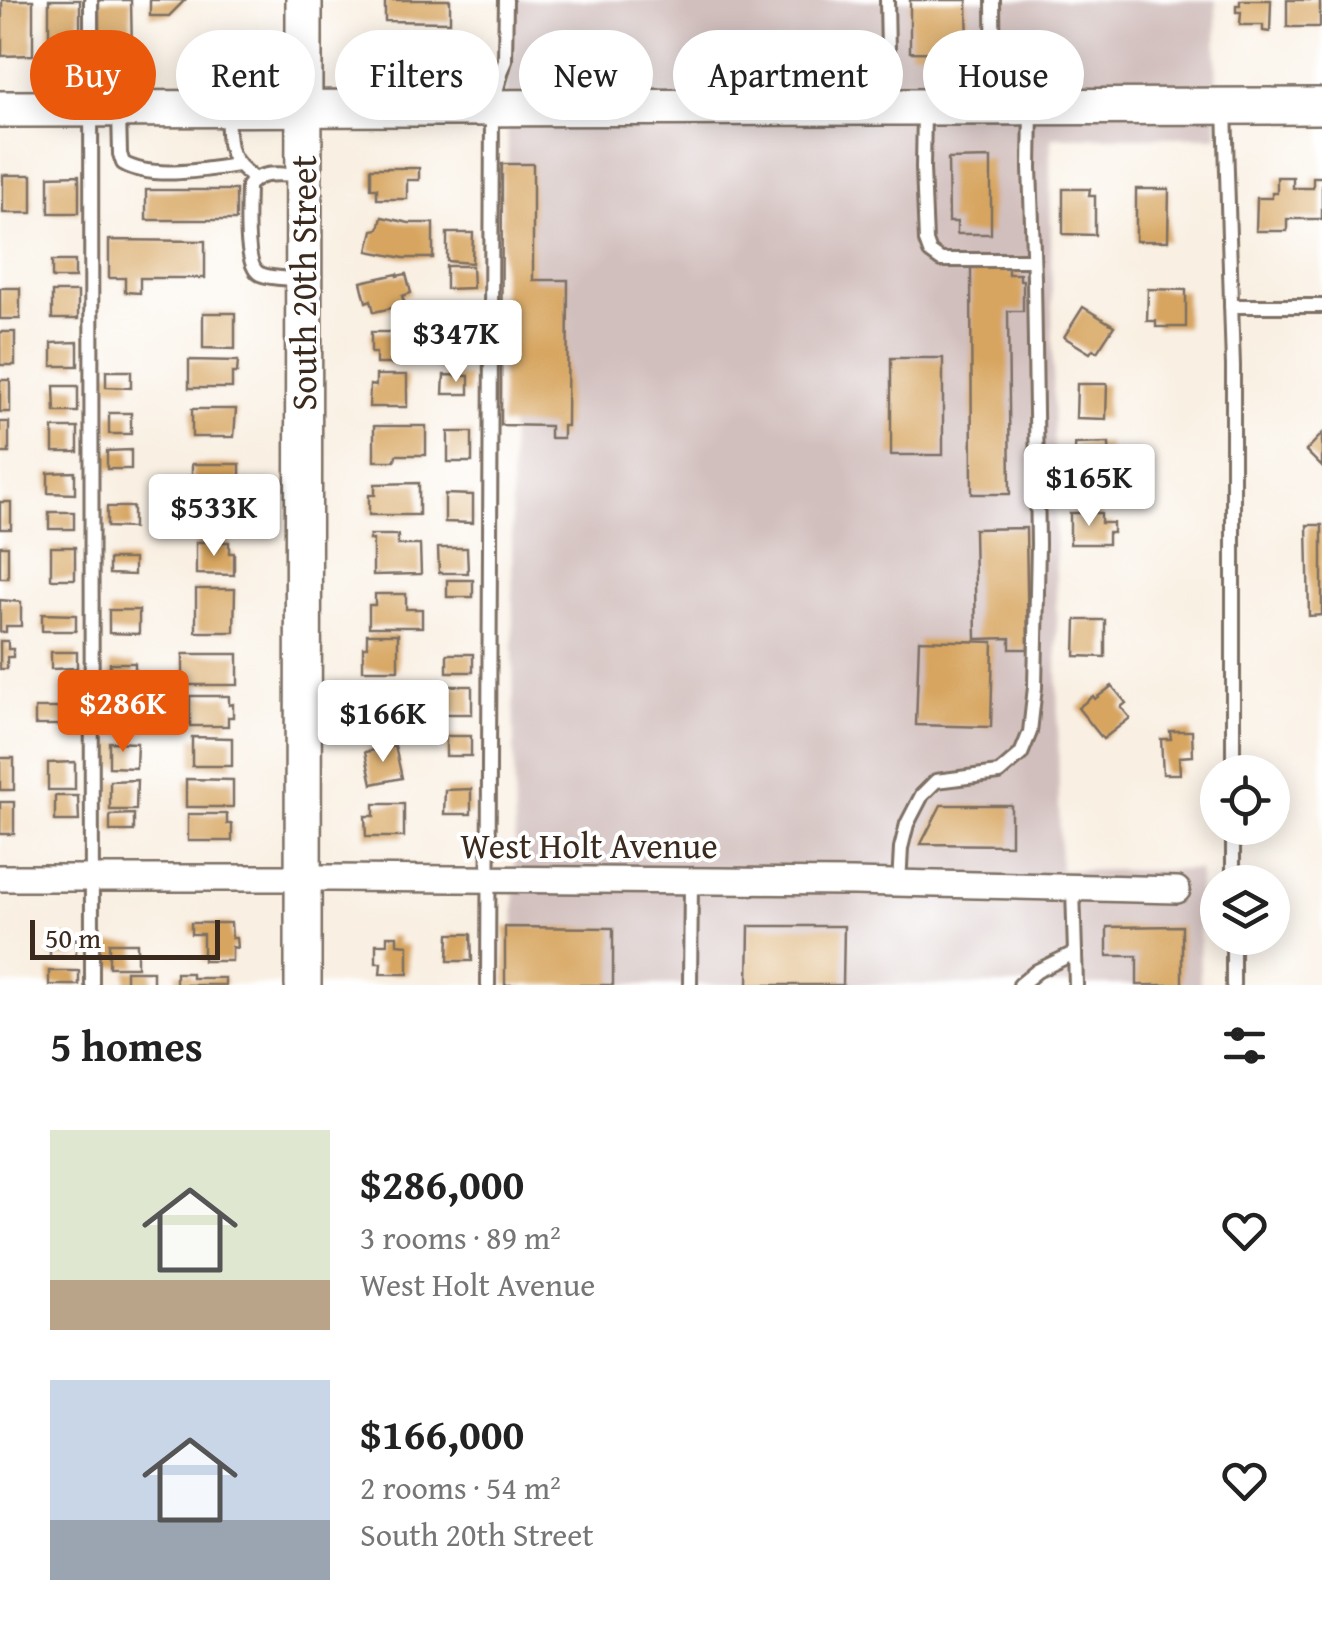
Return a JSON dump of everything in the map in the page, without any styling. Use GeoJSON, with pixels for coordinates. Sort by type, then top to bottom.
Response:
{"type":"FeatureCollection","features":[{"type":"Feature","properties":{"kind":"street","name":"South 20th Street"},"geometry":{"type":"LineString","coordinates":[[304,0],[304,30]]}},
{"type":"Feature","properties":{"kind":"street"},"geometry":{"type":"LineString","coordinates":[[499,106],[923,106]]}},
{"type":"Feature","properties":{"kind":"street"},"geometry":{"type":"LineString","coordinates":[[1084,106],[1322,106]]}},
{"type":"Feature","properties":{"kind":"street"},"geometry":{"type":"LineString","coordinates":[[0,109],[30,109]]}},
{"type":"Feature","properties":{"kind":"street","name":"South 20th Street"},"geometry":{"type":"LineString","coordinates":[[303,985],[304,120]]}},
{"type":"Feature","properties":{"kind":"street","name":"West Holt Avenue"},"geometry":{"type":"LineString","coordinates":[[0,878],[691,881],[1177,890]]}},
{"type":"Feature","properties":{"kind":"lane"},"geometry":{"type":"LineString","coordinates":[[91,0],[95,30]]}},
{"type":"Feature","properties":{"kind":"lane"},"geometry":{"type":"LineString","coordinates":[[499,81],[505,60],[506,0]]}},
{"type":"Feature","properties":{"kind":"lane"},"geometry":{"type":"LineString","coordinates":[[888,0],[907,106],[923,168],[926,241],[930,252],[941,260],[1034,260]]}},
{"type":"Feature","properties":{"kind":"lane"},"geometry":{"type":"LineString","coordinates":[[993,0],[993,30]]}},
{"type":"Feature","properties":{"kind":"lane"},"geometry":{"type":"LineString","coordinates":[[1225,106],[1231,306],[1233,755]]}},
{"type":"Feature","properties":{"kind":"lane"},"geometry":{"type":"LineString","coordinates":[[92,985],[105,120]]}},
{"type":"Feature","properties":{"kind":"lane"},"geometry":{"type":"LineString","coordinates":[[109,120],[123,164],[134,170],[190,172],[237,165]]}},
{"type":"Feature","properties":{"kind":"lane"},"geometry":{"type":"LineString","coordinates":[[227,120],[228,150],[237,165],[254,178]]}},
{"type":"Feature","properties":{"kind":"lane"},"geometry":{"type":"LineString","coordinates":[[488,985],[492,120]]}},
{"type":"Feature","properties":{"kind":"lane"},"geometry":{"type":"LineString","coordinates":[[899,884],[907,824],[922,795],[936,781],[999,773],[1020,754],[1030,732],[1035,687],[1038,544],[1032,120]]}},
{"type":"Feature","properties":{"kind":"lane"},"geometry":{"type":"LineString","coordinates":[[303,175],[264,174],[248,186],[252,268],[260,274],[303,280]]}},
{"type":"Feature","properties":{"kind":"lane"},"geometry":{"type":"LineString","coordinates":[[1231,306],[1322,306]]}},
{"type":"Feature","properties":{"kind":"lane"},"geometry":{"type":"LineString","coordinates":[[690,985],[691,881]]}},
{"type":"Feature","properties":{"kind":"lane"},"geometry":{"type":"LineString","coordinates":[[1073,888],[1076,985]]}},
{"type":"Feature","properties":{"kind":"lane"},"geometry":{"type":"LineString","coordinates":[[1007,985],[1020,985],[1036,971],[1074,954]]}},
{"type":"Feature","properties":{"kind":"lane"},"geometry":{"type":"LineString","coordinates":[[1234,955],[1234,985]]}},
{"type":"Feature","properties":{"kind":"shaded area"},"geometry":{"type":"Polygon","coordinates":[[[506,0],[1216,0],[1217,137],[1052,137],[1050,157],[1060,870],[1199,870],[1200,985],[514,985],[506,0]]]}},
{"type":"Feature","properties":{"kind":"building"},"geometry":{"type":"Polygon","coordinates":[[[2,0],[33,0],[30,55],[2,56],[2,0]]]}},
{"type":"Feature","properties":{"kind":"building"},"geometry":{"type":"Polygon","coordinates":[[[49,0],[80,0],[80,30],[49,30],[49,0]]]}},
{"type":"Feature","properties":{"kind":"building"},"geometry":{"type":"Polygon","coordinates":[[[99,0],[131,0],[132,30],[99,30],[99,0]]]}},
{"type":"Feature","properties":{"kind":"building"},"geometry":{"type":"Polygon","coordinates":[[[150,0],[185,0],[169,16],[150,16],[150,0]]]}},
{"type":"Feature","properties":{"kind":"building"},"geometry":{"type":"Polygon","coordinates":[[[385,0],[450,0],[450,22],[385,21],[385,0]]]}},
{"type":"Feature","properties":{"kind":"building"},"geometry":{"type":"Polygon","coordinates":[[[910,0],[967,0],[968,30],[923,30],[923,52],[910,52],[910,0]]]}},
{"type":"Feature","properties":{"kind":"building"},"geometry":{"type":"Polygon","coordinates":[[[1240,0],[1271,0],[1270,32],[1263,31],[1263,25],[1240,25],[1241,12],[1236,12],[1236,5],[1240,5],[1240,0]]]}},
{"type":"Feature","properties":{"kind":"building"},"geometry":{"type":"Polygon","coordinates":[[[1287,0],[1320,0],[1320,27],[1287,27],[1287,0]]]}},
{"type":"Feature","properties":{"kind":"building"},"geometry":{"type":"Polygon","coordinates":[[[991,158],[991,234],[957,234],[957,222],[949,222],[948,159],[991,158]]]}},
{"type":"Feature","properties":{"kind":"building"},"geometry":{"type":"Polygon","coordinates":[[[502,164],[533,164],[533,280],[568,280],[567,426],[563,426],[563,438],[550,438],[550,426],[501,425],[502,164]]]}},
{"type":"Feature","properties":{"kind":"building"},"geometry":{"type":"Polygon","coordinates":[[[371,168],[419,168],[419,180],[407,180],[407,199],[377,199],[377,188],[371,188],[371,168]]]}},
{"type":"Feature","properties":{"kind":"building"},"geometry":{"type":"Polygon","coordinates":[[[3,175],[32,175],[32,213],[3,213],[3,175]]]}},
{"type":"Feature","properties":{"kind":"building"},"geometry":{"type":"Polygon","coordinates":[[[79,175],[79,213],[49,213],[49,176],[79,175]]]}},
{"type":"Feature","properties":{"kind":"building"},"geometry":{"type":"Polygon","coordinates":[[[1277,177],[1293,177],[1293,188],[1313,188],[1313,177],[1322,177],[1322,219],[1287,219],[1287,231],[1256,231],[1257,198],[1272,198],[1272,193],[1277,193],[1277,177]]]}},
{"type":"Feature","properties":{"kind":"building"},"geometry":{"type":"Polygon","coordinates":[[[1063,189],[1090,189],[1089,196],[1095,196],[1095,235],[1063,234],[1063,189]]]}},
{"type":"Feature","properties":{"kind":"building"},"geometry":{"type":"Polygon","coordinates":[[[1136,189],[1169,189],[1168,241],[1136,241],[1136,189]]]}},
{"type":"Feature","properties":{"kind":"building"},"geometry":{"type":"Polygon","coordinates":[[[146,190],[236,190],[236,220],[146,220],[146,190]]]}},
{"type":"Feature","properties":{"kind":"building"},"geometry":{"type":"Polygon","coordinates":[[[382,217],[433,223],[433,258],[404,258],[368,251],[373,230],[379,229],[382,217]]]}},
{"type":"Feature","properties":{"kind":"building"},"geometry":{"type":"Polygon","coordinates":[[[447,233],[473,233],[472,263],[447,261],[447,233]]]}},
{"type":"Feature","properties":{"kind":"building"},"geometry":{"type":"Polygon","coordinates":[[[109,240],[205,241],[205,278],[140,278],[140,293],[125,292],[125,278],[109,278],[109,240]]]}},
{"type":"Feature","properties":{"kind":"building"},"geometry":{"type":"Polygon","coordinates":[[[52,261],[75,261],[75,278],[52,278],[52,261]]]}},
{"type":"Feature","properties":{"kind":"building"},"geometry":{"type":"Polygon","coordinates":[[[446,266],[472,266],[473,288],[446,289],[446,266]]]}},
{"type":"Feature","properties":{"kind":"building"},"geometry":{"type":"Polygon","coordinates":[[[1008,267],[1008,274],[1020,274],[1023,280],[1023,311],[1008,311],[1010,494],[972,494],[971,268],[1008,267]]]}},
{"type":"Feature","properties":{"kind":"building"},"geometry":{"type":"Polygon","coordinates":[[[406,274],[411,293],[402,296],[405,305],[374,312],[371,300],[366,302],[361,282],[406,274]]]}},
{"type":"Feature","properties":{"kind":"building"},"geometry":{"type":"Polygon","coordinates":[[[0,288],[20,288],[20,319],[0,319],[0,288]]]}},
{"type":"Feature","properties":{"kind":"building"},"geometry":{"type":"Polygon","coordinates":[[[1148,289],[1186,290],[1186,327],[1156,327],[1156,321],[1147,321],[1148,289]]]}},
{"type":"Feature","properties":{"kind":"building"},"geometry":{"type":"Polygon","coordinates":[[[52,292],[78,292],[78,319],[52,319],[52,292]]]}},
{"type":"Feature","properties":{"kind":"building"},"geometry":{"type":"Polygon","coordinates":[[[1083,307],[1114,326],[1097,352],[1093,349],[1090,353],[1064,337],[1083,307]]]}},
{"type":"Feature","properties":{"kind":"building"},"geometry":{"type":"Polygon","coordinates":[[[203,313],[235,313],[235,349],[203,348],[203,313]]]}},
{"type":"Feature","properties":{"kind":"building"},"geometry":{"type":"Polygon","coordinates":[[[0,332],[15,332],[15,365],[0,365],[0,332]]]}},
{"type":"Feature","properties":{"kind":"building"},"geometry":{"type":"Polygon","coordinates":[[[371,332],[407,332],[411,364],[376,364],[376,353],[371,353],[371,332]]]}},
{"type":"Feature","properties":{"kind":"building"},"geometry":{"type":"Polygon","coordinates":[[[78,342],[78,366],[52,366],[52,343],[78,342]]]}},
{"type":"Feature","properties":{"kind":"building"},"geometry":{"type":"Polygon","coordinates":[[[442,345],[466,345],[466,365],[442,365],[442,345]]]}},
{"type":"Feature","properties":{"kind":"building"},"geometry":{"type":"Polygon","coordinates":[[[891,358],[943,358],[943,455],[891,455],[891,358]]]}},
{"type":"Feature","properties":{"kind":"building"},"geometry":{"type":"Polygon","coordinates":[[[189,360],[238,361],[237,373],[232,373],[232,388],[189,388],[189,360]]]}},
{"type":"Feature","properties":{"kind":"building"},"geometry":{"type":"Polygon","coordinates":[[[106,371],[131,371],[131,388],[106,387],[106,371]]]}},
{"type":"Feature","properties":{"kind":"building"},"geometry":{"type":"Polygon","coordinates":[[[376,375],[407,375],[407,407],[369,407],[370,385],[376,386],[376,375]]]}},
{"type":"Feature","properties":{"kind":"building"},"geometry":{"type":"Polygon","coordinates":[[[444,375],[469,376],[469,394],[443,394],[444,375]]]}},
{"type":"Feature","properties":{"kind":"building"},"geometry":{"type":"Polygon","coordinates":[[[0,380],[10,380],[10,412],[0,412],[0,380]]]}},
{"type":"Feature","properties":{"kind":"building"},"geometry":{"type":"Polygon","coordinates":[[[1077,384],[1107,384],[1106,419],[1076,418],[1077,384]]]}},
{"type":"Feature","properties":{"kind":"building"},"geometry":{"type":"Polygon","coordinates":[[[54,386],[78,386],[78,412],[55,412],[54,386]]]}},
{"type":"Feature","properties":{"kind":"building"},"geometry":{"type":"Polygon","coordinates":[[[192,409],[236,409],[234,437],[192,437],[192,409]]]}},
{"type":"Feature","properties":{"kind":"building"},"geometry":{"type":"Polygon","coordinates":[[[109,413],[131,413],[131,434],[109,434],[109,413]]]}},
{"type":"Feature","properties":{"kind":"building"},"geometry":{"type":"Polygon","coordinates":[[[0,422],[9,422],[9,453],[0,453],[0,422]]]}},
{"type":"Feature","properties":{"kind":"building"},"geometry":{"type":"Polygon","coordinates":[[[374,426],[426,426],[426,455],[396,455],[395,461],[374,461],[374,426]]]}},
{"type":"Feature","properties":{"kind":"building"},"geometry":{"type":"Polygon","coordinates":[[[53,428],[78,428],[78,452],[53,452],[53,428]]]}},
{"type":"Feature","properties":{"kind":"building"},"geometry":{"type":"Polygon","coordinates":[[[448,432],[472,432],[472,462],[448,462],[448,432]]]}},
{"type":"Feature","properties":{"kind":"building"},"geometry":{"type":"Polygon","coordinates":[[[1322,434],[1322,467],[1306,451],[1322,434]]]}},
{"type":"Feature","properties":{"kind":"building"},"geometry":{"type":"Polygon","coordinates":[[[1109,443],[1110,480],[1076,481],[1075,444],[1109,443]]]}},
{"type":"Feature","properties":{"kind":"building"},"geometry":{"type":"Polygon","coordinates":[[[131,450],[131,469],[107,469],[107,451],[131,450]]]}},
{"type":"Feature","properties":{"kind":"building"},"geometry":{"type":"Polygon","coordinates":[[[192,464],[240,464],[240,493],[192,493],[192,464]]]}},
{"type":"Feature","properties":{"kind":"building"},"geometry":{"type":"Polygon","coordinates":[[[75,472],[75,494],[48,493],[48,473],[75,472]]]}},
{"type":"Feature","properties":{"kind":"building"},"geometry":{"type":"Polygon","coordinates":[[[419,483],[419,515],[369,515],[369,495],[375,495],[375,484],[419,483]]]}},
{"type":"Feature","properties":{"kind":"building"},"geometry":{"type":"Polygon","coordinates":[[[445,494],[473,495],[473,523],[445,522],[445,494]]]}},
{"type":"Feature","properties":{"kind":"building"},"geometry":{"type":"Polygon","coordinates":[[[179,499],[234,499],[234,528],[179,528],[179,499]]]}},
{"type":"Feature","properties":{"kind":"building"},"geometry":{"type":"Polygon","coordinates":[[[0,502],[11,502],[11,529],[0,529],[0,502]]]}},
{"type":"Feature","properties":{"kind":"building"},"geometry":{"type":"Polygon","coordinates":[[[107,507],[133,507],[133,528],[107,527],[107,507]]]}},
{"type":"Feature","properties":{"kind":"building"},"geometry":{"type":"Polygon","coordinates":[[[49,512],[74,512],[74,529],[49,529],[49,512]]]}},
{"type":"Feature","properties":{"kind":"building"},"geometry":{"type":"Polygon","coordinates":[[[1070,513],[1101,513],[1101,523],[1113,523],[1108,544],[1070,544],[1070,513]]]}},
{"type":"Feature","properties":{"kind":"building"},"geometry":{"type":"Polygon","coordinates":[[[1307,525],[1322,525],[1322,615],[1309,616],[1307,525]]]}},
{"type":"Feature","properties":{"kind":"building"},"geometry":{"type":"Polygon","coordinates":[[[1026,528],[1028,649],[1010,649],[1010,638],[976,639],[974,529],[1026,528]]]}},
{"type":"Feature","properties":{"kind":"building"},"geometry":{"type":"Polygon","coordinates":[[[370,535],[398,535],[398,545],[420,545],[421,574],[373,575],[370,535]]]}},
{"type":"Feature","properties":{"kind":"building"},"geometry":{"type":"Polygon","coordinates":[[[196,542],[229,542],[229,553],[234,553],[234,575],[196,574],[196,542]]]}},
{"type":"Feature","properties":{"kind":"building"},"geometry":{"type":"Polygon","coordinates":[[[0,546],[8,546],[8,578],[0,578],[0,546]]]}},
{"type":"Feature","properties":{"kind":"building"},"geometry":{"type":"Polygon","coordinates":[[[51,547],[75,547],[75,579],[51,579],[51,547]]]}},
{"type":"Feature","properties":{"kind":"building"},"geometry":{"type":"Polygon","coordinates":[[[438,548],[467,548],[468,573],[439,573],[438,548]]]}},
{"type":"Feature","properties":{"kind":"building"},"geometry":{"type":"Polygon","coordinates":[[[109,559],[134,559],[134,575],[109,574],[109,559]]]}},
{"type":"Feature","properties":{"kind":"building"},"geometry":{"type":"Polygon","coordinates":[[[447,580],[473,580],[473,597],[447,597],[447,580]]]}},
{"type":"Feature","properties":{"kind":"building"},"geometry":{"type":"Polygon","coordinates":[[[196,589],[235,589],[234,632],[196,632],[196,589]]]}},
{"type":"Feature","properties":{"kind":"building"},"geometry":{"type":"Polygon","coordinates":[[[375,594],[406,594],[406,609],[422,609],[422,627],[369,627],[369,605],[375,605],[375,594]]]}},
{"type":"Feature","properties":{"kind":"building"},"geometry":{"type":"Polygon","coordinates":[[[0,600],[21,602],[21,626],[6,626],[6,632],[0,632],[0,600]]]}},
{"type":"Feature","properties":{"kind":"building"},"geometry":{"type":"Polygon","coordinates":[[[109,610],[139,610],[139,634],[109,633],[109,610]]]}},
{"type":"Feature","properties":{"kind":"building"},"geometry":{"type":"Polygon","coordinates":[[[42,614],[76,615],[76,631],[42,631],[42,614]]]}},
{"type":"Feature","properties":{"kind":"building"},"geometry":{"type":"Polygon","coordinates":[[[1076,620],[1105,620],[1105,657],[1075,656],[1076,620]]]}},
{"type":"Feature","properties":{"kind":"building"},"geometry":{"type":"Polygon","coordinates":[[[367,634],[398,634],[398,670],[363,670],[367,634]]]}},
{"type":"Feature","properties":{"kind":"building"},"geometry":{"type":"Polygon","coordinates":[[[919,640],[993,642],[991,727],[916,725],[919,640]]]}},
{"type":"Feature","properties":{"kind":"building"},"geometry":{"type":"Polygon","coordinates":[[[0,641],[8,641],[8,649],[13,649],[13,657],[7,657],[7,669],[0,669],[0,641]]]}},
{"type":"Feature","properties":{"kind":"building"},"geometry":{"type":"Polygon","coordinates":[[[51,652],[77,652],[77,668],[51,669],[51,652]]]}},
{"type":"Feature","properties":{"kind":"building"},"geometry":{"type":"Polygon","coordinates":[[[183,654],[238,654],[238,685],[183,685],[183,654]]]}},
{"type":"Feature","properties":{"kind":"building"},"geometry":{"type":"Polygon","coordinates":[[[447,654],[473,654],[473,672],[447,672],[447,654]]]}},
{"type":"Feature","properties":{"kind":"building"},"geometry":{"type":"Polygon","coordinates":[[[110,663],[135,663],[135,687],[110,687],[110,663]]]}},
{"type":"Feature","properties":{"kind":"building"},"geometry":{"type":"Polygon","coordinates":[[[443,686],[472,686],[472,714],[444,714],[443,686]]]}},
{"type":"Feature","properties":{"kind":"building"},"geometry":{"type":"Polygon","coordinates":[[[1112,686],[1126,703],[1121,707],[1130,718],[1103,739],[1078,708],[1112,686]]]}},
{"type":"Feature","properties":{"kind":"building"},"geometry":{"type":"Polygon","coordinates":[[[380,689],[409,696],[401,728],[372,721],[375,710],[368,708],[370,700],[377,702],[380,689]]]}},
{"type":"Feature","properties":{"kind":"building"},"geometry":{"type":"Polygon","coordinates":[[[190,696],[229,696],[233,717],[228,717],[228,726],[190,726],[190,696]]]}},
{"type":"Feature","properties":{"kind":"building"},"geometry":{"type":"Polygon","coordinates":[[[109,699],[133,699],[133,724],[109,724],[109,699]]]}},
{"type":"Feature","properties":{"kind":"building"},"geometry":{"type":"Polygon","coordinates":[[[35,708],[77,708],[77,725],[35,725],[35,708]]]}},
{"type":"Feature","properties":{"kind":"building"},"geometry":{"type":"Polygon","coordinates":[[[1170,731],[1192,731],[1193,756],[1179,757],[1180,774],[1163,774],[1161,739],[1171,739],[1170,731]]]}},
{"type":"Feature","properties":{"kind":"building"},"geometry":{"type":"Polygon","coordinates":[[[446,736],[471,736],[471,756],[446,756],[446,736]]]}},
{"type":"Feature","properties":{"kind":"building"},"geometry":{"type":"Polygon","coordinates":[[[192,737],[232,738],[232,766],[192,766],[192,737]]]}},
{"type":"Feature","properties":{"kind":"building"},"geometry":{"type":"Polygon","coordinates":[[[109,742],[137,743],[136,768],[109,767],[109,742]]]}},
{"type":"Feature","properties":{"kind":"building"},"geometry":{"type":"Polygon","coordinates":[[[395,746],[402,778],[372,784],[365,752],[395,746]]]}},
{"type":"Feature","properties":{"kind":"building"},"geometry":{"type":"Polygon","coordinates":[[[0,758],[14,758],[14,790],[0,790],[0,758]]]}},
{"type":"Feature","properties":{"kind":"building"},"geometry":{"type":"Polygon","coordinates":[[[75,762],[75,790],[48,790],[48,763],[75,762]]]}},
{"type":"Feature","properties":{"kind":"building"},"geometry":{"type":"Polygon","coordinates":[[[186,779],[233,780],[233,807],[186,807],[186,779]]]}},
{"type":"Feature","properties":{"kind":"building"},"geometry":{"type":"Polygon","coordinates":[[[137,780],[136,810],[110,810],[110,781],[137,780]]]}},
{"type":"Feature","properties":{"kind":"building"},"geometry":{"type":"Polygon","coordinates":[[[471,789],[471,814],[444,814],[445,790],[471,789]]]}},
{"type":"Feature","properties":{"kind":"building"},"geometry":{"type":"Polygon","coordinates":[[[55,796],[78,796],[79,821],[55,821],[55,796]]]}},
{"type":"Feature","properties":{"kind":"building"},"geometry":{"type":"Polygon","coordinates":[[[0,802],[14,802],[14,834],[0,834],[0,802]]]}},
{"type":"Feature","properties":{"kind":"building"},"geometry":{"type":"Polygon","coordinates":[[[374,804],[404,804],[404,837],[366,837],[365,816],[374,816],[374,804]]]}},
{"type":"Feature","properties":{"kind":"building"},"geometry":{"type":"Polygon","coordinates":[[[941,805],[1011,805],[1011,845],[921,844],[941,805]]]}},
{"type":"Feature","properties":{"kind":"building"},"geometry":{"type":"Polygon","coordinates":[[[134,814],[134,831],[110,831],[110,815],[134,814]]]}},
{"type":"Feature","properties":{"kind":"building"},"geometry":{"type":"Polygon","coordinates":[[[188,814],[227,814],[227,824],[232,824],[232,841],[188,841],[188,814]]]}},
{"type":"Feature","properties":{"kind":"building"},"geometry":{"type":"Polygon","coordinates":[[[191,923],[231,923],[237,948],[232,947],[232,961],[203,961],[203,934],[191,934],[191,923]]]}},
{"type":"Feature","properties":{"kind":"building"},"geometry":{"type":"Polygon","coordinates":[[[749,926],[844,926],[843,985],[748,985],[749,926]]]}},
{"type":"Feature","properties":{"kind":"building"},"geometry":{"type":"Polygon","coordinates":[[[1182,926],[1182,985],[1137,985],[1137,956],[1107,956],[1107,927],[1182,926]]]}},
{"type":"Feature","properties":{"kind":"building"},"geometry":{"type":"Polygon","coordinates":[[[505,927],[613,928],[613,985],[505,985],[505,927]]]}},
{"type":"Feature","properties":{"kind":"building"},"geometry":{"type":"Polygon","coordinates":[[[449,934],[471,934],[472,961],[448,961],[449,934]]]}},
{"type":"Feature","properties":{"kind":"building"},"geometry":{"type":"Polygon","coordinates":[[[387,936],[397,936],[397,944],[408,945],[408,974],[380,974],[376,944],[387,944],[387,936]]]}},
{"type":"Feature","properties":{"kind":"building"},"geometry":{"type":"Polygon","coordinates":[[[50,937],[76,937],[76,957],[50,957],[50,937]]]}},
{"type":"Feature","properties":{"kind":"building"},"geometry":{"type":"Polygon","coordinates":[[[109,943],[137,943],[137,967],[109,967],[109,943]]]}},
{"type":"Feature","properties":{"kind":"building"},"geometry":{"type":"Polygon","coordinates":[[[49,971],[79,971],[79,985],[49,985],[49,971]]]}},
{"type":"Feature","properties":{"kind":"building"},"geometry":{"type":"Polygon","coordinates":[[[126,971],[153,971],[153,985],[126,985],[126,971]]]}},
{"type":"Feature","properties":{"kind":"building"},"geometry":{"type":"Polygon","coordinates":[[[176,973],[192,973],[192,978],[225,978],[225,985],[176,985],[176,973]]]}}]}
